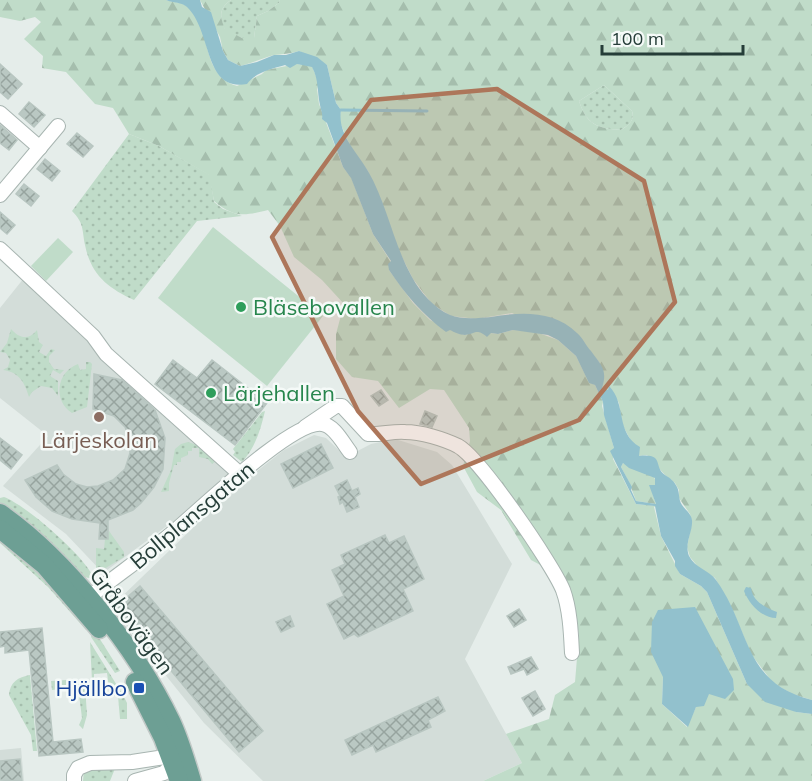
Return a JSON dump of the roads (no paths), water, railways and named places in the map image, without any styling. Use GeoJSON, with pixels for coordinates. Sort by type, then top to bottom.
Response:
{"type":"FeatureCollection","features":[{"type":"Feature","properties":{"kind":"main road","name":"Gråbovägen"},"geometry":{"type":"LineString","coordinates":[[0,513],[44,550],[84,601],[148,706],[171,767],[192,781]]}},
{"type":"Feature","properties":{"kind":"main road","name":"Gråbovägen"},"geometry":{"type":"LineString","coordinates":[[0,529],[84,601],[120,638],[172,724],[171,767]]}},
{"type":"Feature","properties":{"kind":"street"},"geometry":{"type":"LineString","coordinates":[[0,112],[40,148]]}},
{"type":"Feature","properties":{"kind":"street"},"geometry":{"type":"LineString","coordinates":[[0,195],[58,126]]}},
{"type":"Feature","properties":{"kind":"street"},"geometry":{"type":"LineString","coordinates":[[0,249],[93,336],[106,354],[240,474]]}},
{"type":"Feature","properties":{"kind":"street","name":"Bollplansgatan"},"geometry":{"type":"LineString","coordinates":[[84,601],[167,538],[272,448],[336,406],[342,406],[368,434],[407,432],[418,434],[459,447],[470,455],[511,508],[560,583],[566,600],[572,653]]}},
{"type":"Feature","properties":{"kind":"street"},"geometry":{"type":"LineString","coordinates":[[305,427],[322,424],[332,428],[350,452]]}},
{"type":"Feature","properties":{"kind":"street"},"geometry":{"type":"LineString","coordinates":[[74,781],[76,771],[82,766],[100,762],[132,762],[171,767]]}},
{"type":"Feature","properties":{"kind":"street"},"geometry":{"type":"LineString","coordinates":[[143,780],[171,767]]}},
{"type":"Feature","properties":{"kind":"water"},"geometry":{"type":"Polygon","coordinates":[[[166,0],[200,0],[202,7],[211,12],[228,60],[240,66],[274,55],[286,55],[299,51],[317,57],[327,65],[336,103],[341,110],[345,135],[375,184],[405,264],[423,294],[433,304],[444,312],[460,318],[536,314],[558,320],[579,335],[604,372],[602,388],[608,390],[609,386],[614,393],[627,434],[640,447],[639,456],[655,459],[662,472],[677,487],[681,503],[692,520],[689,556],[716,580],[760,667],[772,681],[789,692],[812,700],[812,714],[796,712],[765,702],[747,684],[707,592],[680,574],[675,566],[675,561],[661,536],[655,506],[636,504],[610,451],[614,448],[604,415],[603,402],[595,385],[589,383],[576,356],[558,340],[548,335],[513,330],[498,334],[491,333],[487,337],[478,332],[463,335],[450,330],[446,332],[430,319],[408,296],[389,270],[388,264],[391,261],[373,234],[351,178],[343,167],[327,123],[322,119],[317,81],[312,67],[297,64],[290,68],[285,65],[259,74],[247,84],[233,84],[223,79],[216,70],[201,31],[187,7],[166,0]],[[623,463],[621,467],[632,487],[636,501],[656,504],[649,485],[655,485],[655,478],[629,468],[623,463]]]}},
{"type":"Feature","properties":{"kind":"water"},"geometry":{"type":"Polygon","coordinates":[[[746,587],[751,588],[754,597],[760,603],[777,612],[776,618],[761,613],[749,601],[744,591],[746,587]]]}},
{"type":"Feature","properties":{"kind":"water"},"geometry":{"type":"Polygon","coordinates":[[[695,607],[733,679],[734,690],[725,699],[709,694],[704,706],[696,707],[688,727],[662,704],[663,677],[651,652],[652,622],[658,610],[695,607]]]}},
{"type":"Feature","properties":{"kind":"waterway"},"geometry":{"type":"LineString","coordinates":[[341,110],[427,111]]}},
{"type":"Feature","properties":{"kind":"place","name":"Bläsebovallen"},"geometry":{"type":"Point","coordinates":[241,307]}},
{"type":"Feature","properties":{"kind":"place","name":"Lärjehallen"},"geometry":{"type":"Point","coordinates":[211,393]}},
{"type":"Feature","properties":{"kind":"place","name":"Lärjeskolan"},"geometry":{"type":"Point","coordinates":[99,417]}},
{"type":"Feature","properties":{"kind":"place","name":"Hjällbo"},"geometry":{"type":"Point","coordinates":[139,688]}}]}
